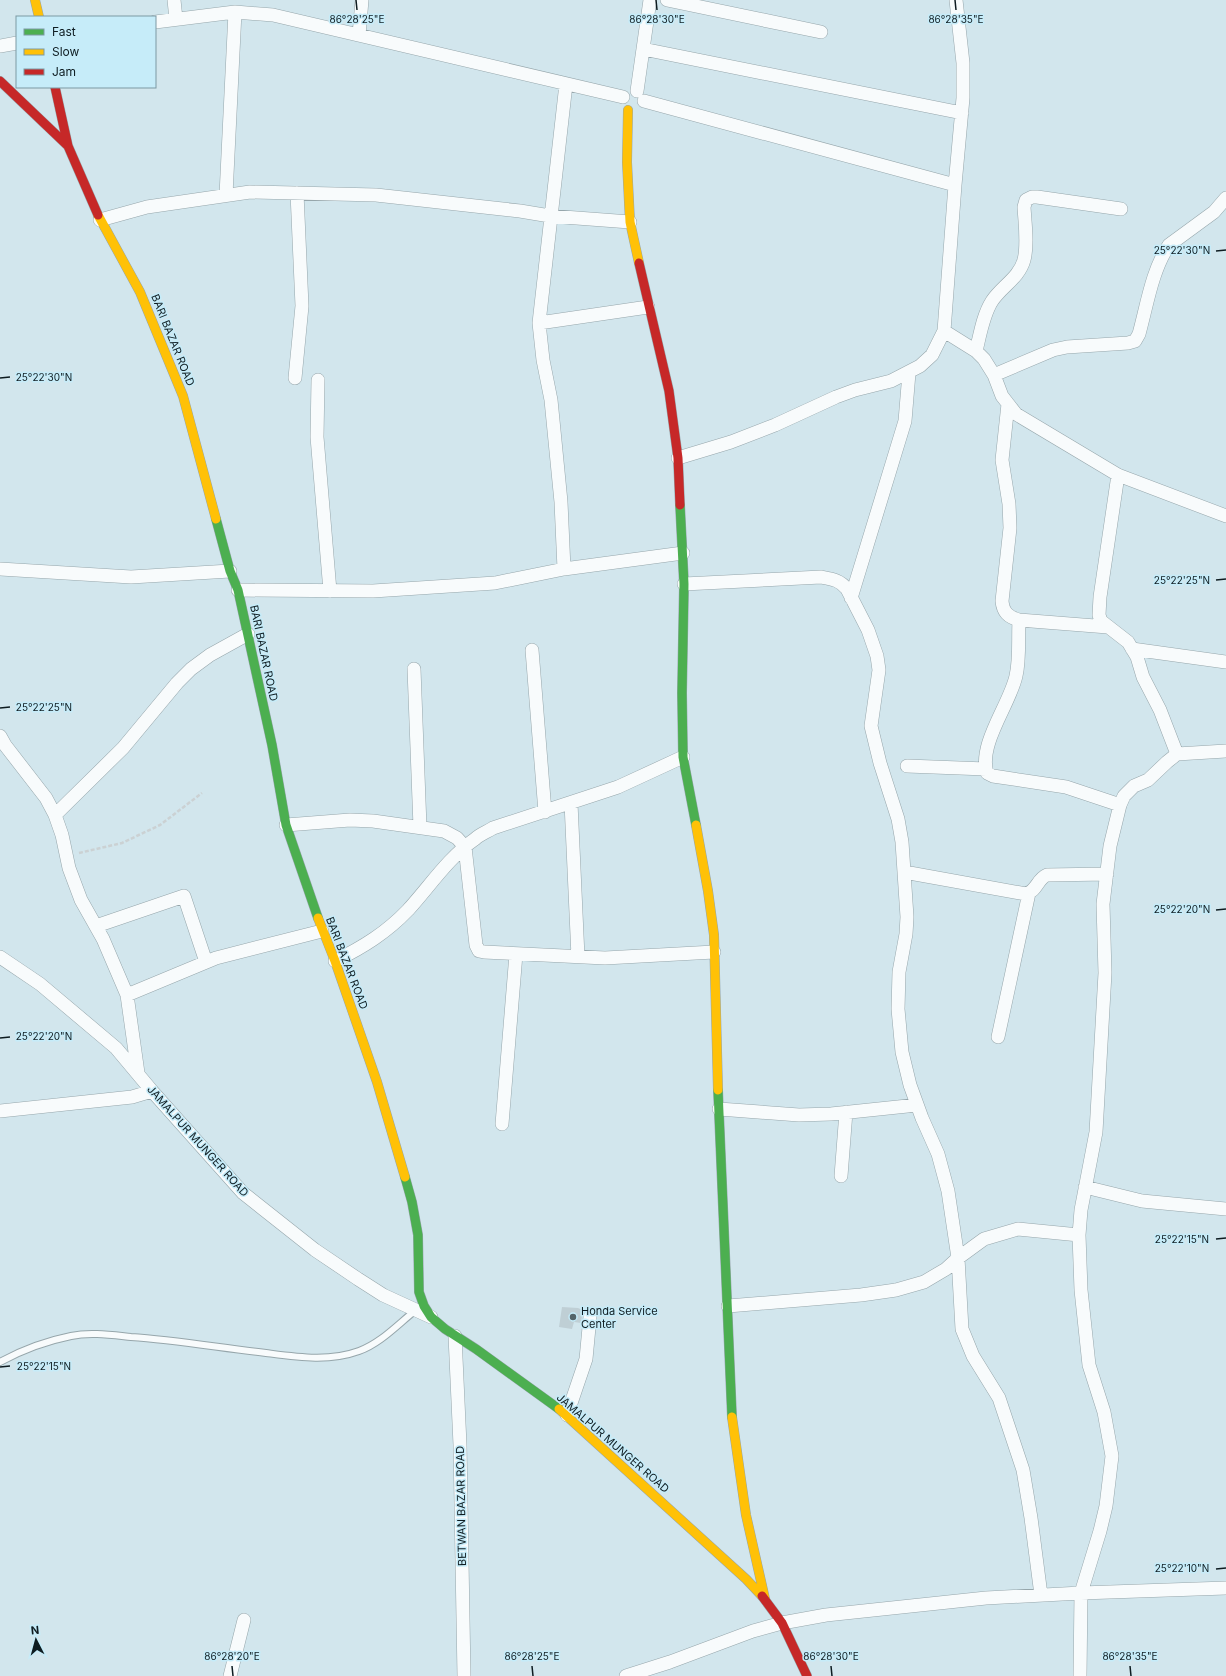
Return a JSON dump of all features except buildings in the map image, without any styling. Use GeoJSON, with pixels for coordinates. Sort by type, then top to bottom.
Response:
{"type":"FeatureCollection","features":[{"type":"Feature","properties":{"kind":"street"},"geometry":{"type":"LineString","coordinates":[[35,0],[39,16]]}},
{"type":"Feature","properties":{"kind":"street"},"geometry":{"type":"LineString","coordinates":[[174,0],[176,19]]}},
{"type":"Feature","properties":{"kind":"street"},"geometry":{"type":"LineString","coordinates":[[359,35],[362,0]]}},
{"type":"Feature","properties":{"kind":"street"},"geometry":{"type":"LineString","coordinates":[[628,110],[638,110],[643,49],[650,0]]}},
{"type":"Feature","properties":{"kind":"street"},"geometry":{"type":"LineString","coordinates":[[667,0],[821,32]]}},
{"type":"Feature","properties":{"kind":"street"},"geometry":{"type":"LineString","coordinates":[[678,458],[731,442],[775,425],[836,397],[891,381],[909,373],[920,366],[932,355],[944,331],[962,113],[963,63],[956,0]]}},
{"type":"Feature","properties":{"kind":"street"},"geometry":{"type":"LineString","coordinates":[[226,196],[235,12]]}},
{"type":"Feature","properties":{"kind":"street"},"geometry":{"type":"LineString","coordinates":[[156,22],[235,12],[273,15],[623,97]]}},
{"type":"Feature","properties":{"kind":"street"},"geometry":{"type":"LineString","coordinates":[[0,46],[16,43]]}},
{"type":"Feature","properties":{"kind":"street"},"geometry":{"type":"LineString","coordinates":[[643,49],[962,113]]}},
{"type":"Feature","properties":{"kind":"street"},"geometry":{"type":"LineString","coordinates":[[0,81],[68,146]]}},
{"type":"Feature","properties":{"kind":"street"},"geometry":{"type":"LineString","coordinates":[[564,569],[561,502],[551,400],[543,360],[539,323],[566,84]]}},
{"type":"Feature","properties":{"kind":"street","name":"BARI BAZAR ROAD"},"geometry":{"type":"LineString","coordinates":[[55,88],[68,146],[100,220],[140,292],[183,396],[230,571],[238,590],[272,745],[286,825],[377,1082],[412,1202],[418,1235]]}},
{"type":"Feature","properties":{"kind":"street"},"geometry":{"type":"LineString","coordinates":[[766,1601],[746,1515],[738,1468],[732,1418],[714,952],[708,891],[690,800],[684,757],[682,693],[684,584],[678,458],[669,390],[659,346],[648,308],[630,222],[627,162],[628,110],[623,104],[623,97],[628,91],[640,96],[955,185]]}},
{"type":"Feature","properties":{"kind":"street"},"geometry":{"type":"LineString","coordinates":[[100,220],[147,207],[250,192],[376,195],[520,211],[550,216],[630,222]]}},
{"type":"Feature","properties":{"kind":"street"},"geometry":{"type":"LineString","coordinates":[[295,378],[302,306],[297,193]]}},
{"type":"Feature","properties":{"kind":"street"},"geometry":{"type":"LineString","coordinates":[[976,351],[987,312],[992,302],[1015,276],[1024,260],[1024,207],[1026,200],[1032,197],[1037,197],[1121,209]]}},
{"type":"Feature","properties":{"kind":"street"},"geometry":{"type":"LineString","coordinates":[[994,375],[1067,346],[1128,343],[1135,341],[1139,334],[1158,265],[1164,252],[1169,245],[1214,212],[1226,198]]}},
{"type":"Feature","properties":{"kind":"street"},"geometry":{"type":"LineString","coordinates":[[539,323],[648,308]]}},
{"type":"Feature","properties":{"kind":"street"},"geometry":{"type":"LineString","coordinates":[[944,331],[976,351],[984,358],[994,375],[1002,396],[1016,414],[1118,475],[1226,516]]}},
{"type":"Feature","properties":{"kind":"street"},"geometry":{"type":"LineString","coordinates":[[851,598],[905,421],[909,373]]}},
{"type":"Feature","properties":{"kind":"street"},"geometry":{"type":"LineString","coordinates":[[318,380],[317,437],[330,591]]}},
{"type":"Feature","properties":{"kind":"street"},"geometry":{"type":"LineString","coordinates":[[1008,404],[1002,460],[1009,504],[1010,528],[1002,601],[1004,612],[1007,615],[1019,620],[1108,627]]}},
{"type":"Feature","properties":{"kind":"street"},"geometry":{"type":"LineString","coordinates":[[1118,475],[1099,608],[1101,621],[1122,637],[1137,657],[1143,677],[1160,710],[1178,754]]}},
{"type":"Feature","properties":{"kind":"street"},"geometry":{"type":"LineString","coordinates":[[238,590],[373,591],[495,582],[564,569],[682,553]]}},
{"type":"Feature","properties":{"kind":"street"},"geometry":{"type":"LineString","coordinates":[[0,569],[131,577],[230,571]]}},
{"type":"Feature","properties":{"kind":"street"},"geometry":{"type":"LineString","coordinates":[[684,584],[821,577],[843,583],[868,630],[877,656],[879,670],[871,726],[880,763],[898,819],[902,842],[907,917],[906,934],[899,972],[898,1010],[902,1052],[910,1085],[938,1154],[948,1191],[958,1258],[962,1329],[972,1356],[999,1398],[1023,1470],[1041,1596]]}},
{"type":"Feature","properties":{"kind":"street"},"geometry":{"type":"LineString","coordinates":[[1019,620],[1016,676],[992,734],[987,754],[987,773],[990,775],[1066,787],[1120,805]]}},
{"type":"Feature","properties":{"kind":"street"},"geometry":{"type":"LineString","coordinates":[[55,816],[124,748],[177,683],[191,669],[210,655],[248,634]]}},
{"type":"Feature","properties":{"kind":"street"},"geometry":{"type":"LineString","coordinates":[[1132,649],[1226,662]]}},
{"type":"Feature","properties":{"kind":"street"},"geometry":{"type":"LineString","coordinates":[[532,650],[545,812]]}},
{"type":"Feature","properties":{"kind":"street"},"geometry":{"type":"LineString","coordinates":[[414,669],[420,827]]}},
{"type":"Feature","properties":{"kind":"street"},"geometry":{"type":"LineString","coordinates":[[0,736],[5,745],[46,798],[55,816],[66,856],[81,900],[103,939],[128,995],[138,1074]]}},
{"type":"Feature","properties":{"kind":"street"},"geometry":{"type":"LineString","coordinates":[[1080,1676],[1081,1592],[1100,1531],[1106,1506],[1112,1456],[1104,1412],[1089,1366],[1081,1290],[1079,1235],[1085,1187],[1096,1132],[1105,972],[1103,904],[1110,846],[1120,805],[1124,796],[1134,786],[1148,780],[1178,754],[1226,751]]}},
{"type":"Feature","properties":{"kind":"street"},"geometry":{"type":"LineString","coordinates":[[335,961],[363,947],[385,932],[407,911],[475,838],[493,828],[618,787],[684,757]]}},
{"type":"Feature","properties":{"kind":"street"},"geometry":{"type":"LineString","coordinates":[[907,766],[986,769]]}},
{"type":"Feature","properties":{"kind":"street"},"geometry":{"type":"LineString","coordinates":[[571,803],[578,957]]}},
{"type":"Feature","properties":{"kind":"street"},"geometry":{"type":"LineString","coordinates":[[286,825],[350,820],[373,821],[420,827],[451,833],[465,847],[477,948],[484,952],[604,958],[714,952]]}},
{"type":"Feature","properties":{"kind":"street"},"geometry":{"type":"LineString","coordinates":[[904,872],[1022,894],[1029,893],[1034,890],[1044,876],[1107,874]]}},
{"type":"Feature","properties":{"kind":"street"},"geometry":{"type":"LineString","coordinates":[[998,1037],[1029,893]]}},
{"type":"Feature","properties":{"kind":"street"},"geometry":{"type":"LineString","coordinates":[[96,926],[184,896],[206,962]]}},
{"type":"Feature","properties":{"kind":"street"},"geometry":{"type":"LineString","coordinates":[[128,995],[216,958],[322,930]]}},
{"type":"Feature","properties":{"kind":"street"},"geometry":{"type":"LineString","coordinates":[[502,1124],[516,954]]}},
{"type":"Feature","properties":{"kind":"street","name":"JAMALPUR MUNGER ROAD"},"geometry":{"type":"LineString","coordinates":[[0,957],[40,984],[116,1048],[152,1091],[243,1193],[315,1250],[383,1295],[431,1317],[445,1329],[476,1348],[566,1415],[726,1560],[766,1601],[782,1623],[807,1676]]}},
{"type":"Feature","properties":{"kind":"street"},"geometry":{"type":"LineString","coordinates":[[0,1111],[132,1097],[152,1091]]}},
{"type":"Feature","properties":{"kind":"street"},"geometry":{"type":"LineString","coordinates":[[719,1109],[799,1114],[846,1112],[917,1104]]}},
{"type":"Feature","properties":{"kind":"street"},"geometry":{"type":"LineString","coordinates":[[841,1176],[846,1112]]}},
{"type":"Feature","properties":{"kind":"street"},"geometry":{"type":"LineString","coordinates":[[1085,1187],[1142,1201],[1226,1209]]}},
{"type":"Feature","properties":{"kind":"street"},"geometry":{"type":"LineString","coordinates":[[728,1306],[854,1296],[896,1290],[924,1282],[946,1269],[984,1239],[1018,1229],[1079,1235]]}},
{"type":"Feature","properties":{"kind":"street","name":"JAMALPUR MUNGER ROAD"},"geometry":{"type":"LineString","coordinates":[[418,1235],[420,1292],[424,1306],[431,1317]]}},
{"type":"Feature","properties":{"kind":"street"},"geometry":{"type":"LineString","coordinates":[[566,1415],[586,1359],[590,1317]]}},
{"type":"Feature","properties":{"kind":"street","name":"BETWAN BAZAR ROAD"},"geometry":{"type":"LineString","coordinates":[[455,1336],[464,1676]]}},
{"type":"Feature","properties":{"kind":"street"},"geometry":{"type":"LineString","coordinates":[[626,1676],[782,1623],[826,1615],[986,1598],[1041,1596],[1081,1592],[1226,1588]]}},
{"type":"Feature","properties":{"kind":"street"},"geometry":{"type":"LineString","coordinates":[[230,1676],[244,1620]]}},
{"type":"Feature","properties":{"kind":"lane"},"geometry":{"type":"LineString","coordinates":[[0,1362],[17,1353],[44,1343],[72,1336],[103,1334],[165,1339],[294,1356],[318,1358],[342,1356],[360,1351],[376,1342],[416,1310]]}},
{"type":"Feature","properties":{"kind":"path"},"geometry":{"type":"LineString","coordinates":[[66,856],[122,843],[160,825],[202,793]]}},
{"type":"Feature","properties":{"kind":"traffic: fast"},"geometry":{"type":"LineString","coordinates":[[680,505],[684,584],[682,693],[683,757],[696,825]]}},
{"type":"Feature","properties":{"kind":"traffic: fast"},"geometry":{"type":"LineString","coordinates":[[216,519],[230,571],[238,590],[272,745],[286,825],[318,918]]}},
{"type":"Feature","properties":{"kind":"traffic: fast"},"geometry":{"type":"LineString","coordinates":[[718,1090],[732,1417]]}},
{"type":"Feature","properties":{"kind":"traffic: fast"},"geometry":{"type":"LineString","coordinates":[[405,1177],[412,1202],[418,1235],[419,1292],[424,1306],[431,1317],[445,1329],[476,1349],[559,1409]]}},
{"type":"Feature","properties":{"kind":"traffic: slow"},"geometry":{"type":"LineString","coordinates":[[35,0],[39,16]]}},
{"type":"Feature","properties":{"kind":"traffic: slow"},"geometry":{"type":"LineString","coordinates":[[628,110],[627,162],[630,222],[639,263]]}},
{"type":"Feature","properties":{"kind":"traffic: slow"},"geometry":{"type":"LineString","coordinates":[[98,215],[140,292],[183,396],[216,519]]}},
{"type":"Feature","properties":{"kind":"traffic: slow"},"geometry":{"type":"LineString","coordinates":[[696,825],[714,935],[718,1090]]}},
{"type":"Feature","properties":{"kind":"traffic: slow"},"geometry":{"type":"LineString","coordinates":[[318,918],[335,961],[377,1082],[405,1177]]}},
{"type":"Feature","properties":{"kind":"traffic: slow"},"geometry":{"type":"LineString","coordinates":[[559,1409],[746,1579],[762,1596]]}},
{"type":"Feature","properties":{"kind":"traffic: slow"},"geometry":{"type":"LineString","coordinates":[[732,1417],[746,1515],[765,1599]]}},
{"type":"Feature","properties":{"kind":"traffic: jam"},"geometry":{"type":"LineString","coordinates":[[0,81],[68,146]]}},
{"type":"Feature","properties":{"kind":"traffic: jam"},"geometry":{"type":"LineString","coordinates":[[55,88],[68,146],[98,215]]}},
{"type":"Feature","properties":{"kind":"traffic: jam"},"geometry":{"type":"LineString","coordinates":[[639,263],[669,391],[678,458],[680,505]]}},
{"type":"Feature","properties":{"kind":"traffic: jam"},"geometry":{"type":"LineString","coordinates":[[762,1596],[782,1623],[807,1676]]}},
{"type":"Feature","properties":{"kind":"place","name":"Honda Service Center"},"geometry":{"type":"Point","coordinates":[573,1317]}}]}
